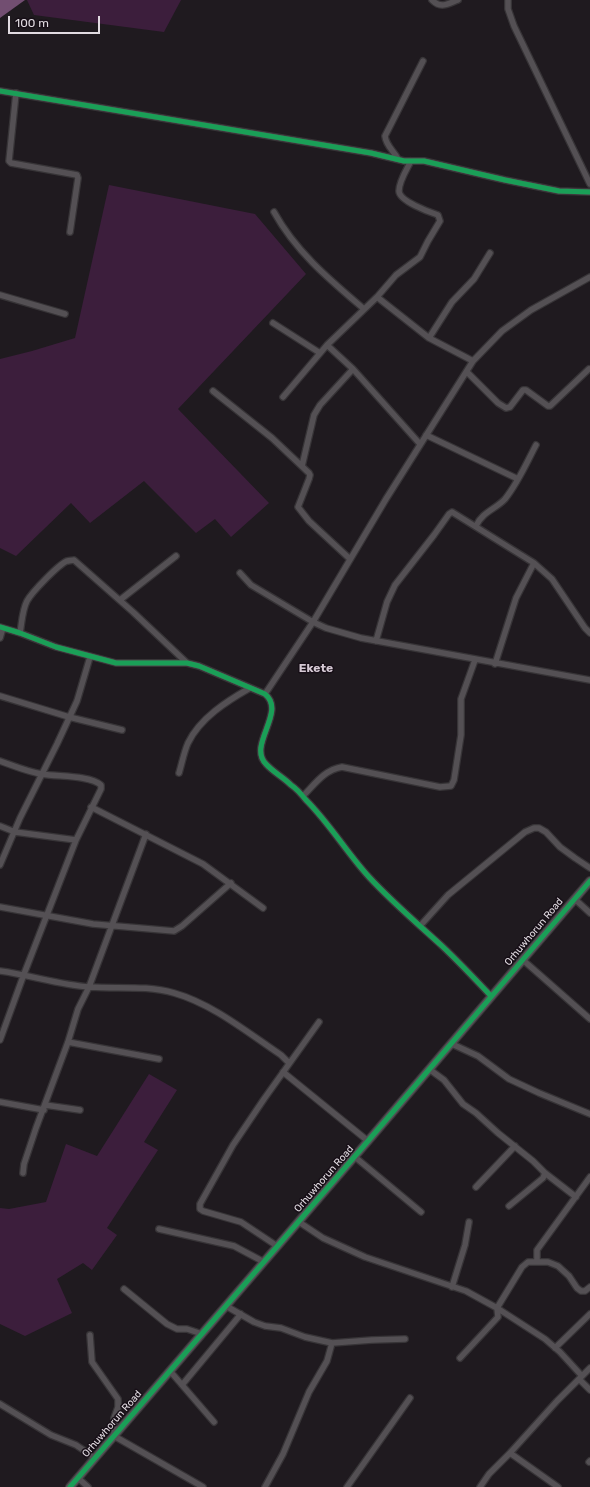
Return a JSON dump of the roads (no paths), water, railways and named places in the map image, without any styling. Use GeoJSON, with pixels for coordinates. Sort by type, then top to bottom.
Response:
{"type":"FeatureCollection","features":[{"type":"Feature","properties":{"kind":"street"},"geometry":{"type":"LineString","coordinates":[[432,0],[438,5],[442,6],[458,0]]}},
{"type":"Feature","properties":{"kind":"street"},"geometry":{"type":"LineString","coordinates":[[508,0],[508,9],[514,26],[590,184]]}},
{"type":"Feature","properties":{"kind":"street"},"geometry":{"type":"LineString","coordinates":[[398,159],[386,142],[385,136],[423,61]]}},
{"type":"Feature","properties":{"kind":"street"},"geometry":{"type":"LineString","coordinates":[[0,90],[371,153],[398,159],[424,161],[559,191],[590,192]]}},
{"type":"Feature","properties":{"kind":"street"},"geometry":{"type":"LineString","coordinates":[[16,93],[9,161],[10,163],[77,175],[78,178],[70,232]]}},
{"type":"Feature","properties":{"kind":"street"},"geometry":{"type":"LineString","coordinates":[[283,397],[327,345],[377,297],[396,275],[420,257],[440,222],[438,215],[416,206],[401,197],[399,192],[400,185],[411,161]]}},
{"type":"Feature","properties":{"kind":"street"},"geometry":{"type":"LineString","coordinates":[[274,212],[283,228],[301,250],[320,270],[364,309]]}},
{"type":"Feature","properties":{"kind":"street"},"geometry":{"type":"LineString","coordinates":[[429,338],[452,302],[474,279],[490,253]]}},
{"type":"Feature","properties":{"kind":"street"},"geometry":{"type":"LineString","coordinates":[[265,694],[313,622],[420,444],[473,361],[502,331],[531,310],[590,277]]}},
{"type":"Feature","properties":{"kind":"street"},"geometry":{"type":"LineString","coordinates":[[0,295],[65,314]]}},
{"type":"Feature","properties":{"kind":"street"},"geometry":{"type":"LineString","coordinates":[[377,297],[429,338],[473,361]]}},
{"type":"Feature","properties":{"kind":"street"},"geometry":{"type":"LineString","coordinates":[[273,323],[320,353]]}},
{"type":"Feature","properties":{"kind":"street"},"geometry":{"type":"LineString","coordinates":[[327,345],[353,369],[420,444]]}},
{"type":"Feature","properties":{"kind":"street"},"geometry":{"type":"LineString","coordinates":[[302,466],[314,415],[320,405],[353,369]]}},
{"type":"Feature","properties":{"kind":"street"},"geometry":{"type":"LineString","coordinates":[[467,372],[498,403],[506,408],[510,407],[523,390],[526,390],[550,406],[589,369]]}},
{"type":"Feature","properties":{"kind":"street"},"geometry":{"type":"LineString","coordinates":[[212,391],[272,438],[310,475],[298,507],[309,520],[350,559]]}},
{"type":"Feature","properties":{"kind":"street"},"geometry":{"type":"LineString","coordinates":[[426,435],[518,479]]}},
{"type":"Feature","properties":{"kind":"street"},"geometry":{"type":"LineString","coordinates":[[476,526],[484,514],[499,505],[506,497],[518,479],[536,445]]}},
{"type":"Feature","properties":{"kind":"street"},"geometry":{"type":"LineString","coordinates":[[376,641],[386,602],[395,585],[452,512],[456,513],[534,563],[552,579],[585,628],[590,633]]}},
{"type":"Feature","properties":{"kind":"street"},"geometry":{"type":"LineString","coordinates":[[120,600],[176,556]]}},
{"type":"Feature","properties":{"kind":"street"},"geometry":{"type":"LineString","coordinates":[[20,633],[23,613],[27,601],[42,582],[67,561],[74,560],[187,662]]}},
{"type":"Feature","properties":{"kind":"street"},"geometry":{"type":"LineString","coordinates":[[495,664],[516,598],[534,563]]}},
{"type":"Feature","properties":{"kind":"street"},"geometry":{"type":"LineString","coordinates":[[240,574],[257,588],[313,622],[333,630],[376,641],[495,664],[590,680]]}},
{"type":"Feature","properties":{"kind":"street"},"geometry":{"type":"LineString","coordinates":[[0,638],[2,628],[20,633],[56,647],[116,663],[187,662],[265,694],[269,697],[272,709],[261,745],[260,753],[264,762],[291,784],[324,818],[353,858],[388,897],[420,926],[491,996]]}},
{"type":"Feature","properties":{"kind":"street"},"geometry":{"type":"LineString","coordinates":[[0,865],[41,774],[77,701],[90,657]]}},
{"type":"Feature","properties":{"kind":"street"},"geometry":{"type":"LineString","coordinates":[[303,796],[324,774],[332,768],[342,767],[440,787],[451,786],[454,780],[461,735],[461,699],[475,660]]}},
{"type":"Feature","properties":{"kind":"street"},"geometry":{"type":"LineString","coordinates":[[179,773],[188,743],[197,730],[220,707],[235,696],[250,688]]}},
{"type":"Feature","properties":{"kind":"street"},"geometry":{"type":"LineString","coordinates":[[0,696],[69,717],[122,730]]}},
{"type":"Feature","properties":{"kind":"street"},"geometry":{"type":"LineString","coordinates":[[0,761],[41,774],[83,779],[101,785],[101,789],[76,840],[0,1040]]}},
{"type":"Feature","properties":{"kind":"street"},"geometry":{"type":"LineString","coordinates":[[92,807],[203,864],[231,883],[263,908]]}},
{"type":"Feature","properties":{"kind":"street"},"geometry":{"type":"LineString","coordinates":[[0,826],[15,832],[76,840]]}},
{"type":"Feature","properties":{"kind":"street"},"geometry":{"type":"LineString","coordinates":[[420,926],[448,895],[525,832],[534,828],[539,828],[546,832],[560,846],[590,868]]}},
{"type":"Feature","properties":{"kind":"street"},"geometry":{"type":"LineString","coordinates":[[23,1173],[24,1164],[36,1128],[68,1042],[82,998],[88,987],[112,926],[146,834]]}},
{"type":"Feature","properties":{"kind":"street","name":"Orhuwhorun Road"},"geometry":{"type":"LineString","coordinates":[[70,1487],[452,1044],[491,996],[590,881]]}},
{"type":"Feature","properties":{"kind":"street"},"geometry":{"type":"LineString","coordinates":[[0,907],[93,924],[174,931],[231,883]]}},
{"type":"Feature","properties":{"kind":"street"},"geometry":{"type":"LineString","coordinates":[[574,899],[590,913]]}},
{"type":"Feature","properties":{"kind":"street"},"geometry":{"type":"LineString","coordinates":[[523,960],[590,1019]]}},
{"type":"Feature","properties":{"kind":"street"},"geometry":{"type":"LineString","coordinates":[[0,971],[24,974],[88,987],[151,988],[174,993],[193,1000],[236,1025],[281,1054],[289,1063]]}},
{"type":"Feature","properties":{"kind":"street"},"geometry":{"type":"LineString","coordinates":[[277,1246],[241,1222],[203,1211],[200,1209],[200,1204],[233,1145],[319,1022]]}},
{"type":"Feature","properties":{"kind":"street"},"geometry":{"type":"LineString","coordinates":[[68,1042],[159,1059]]}},
{"type":"Feature","properties":{"kind":"street"},"geometry":{"type":"LineString","coordinates":[[452,1044],[473,1053],[509,1079],[590,1114]]}},
{"type":"Feature","properties":{"kind":"street"},"geometry":{"type":"LineString","coordinates":[[429,1069],[444,1080],[463,1104],[476,1112],[545,1173],[576,1197]]}},
{"type":"Feature","properties":{"kind":"street"},"geometry":{"type":"LineString","coordinates":[[283,1072],[368,1141]]}},
{"type":"Feature","properties":{"kind":"street"},"geometry":{"type":"LineString","coordinates":[[0,1102],[80,1110]]}},
{"type":"Feature","properties":{"kind":"street"},"geometry":{"type":"LineString","coordinates":[[476,1187],[515,1146]]}},
{"type":"Feature","properties":{"kind":"street"},"geometry":{"type":"LineString","coordinates":[[355,1157],[421,1212]]}},
{"type":"Feature","properties":{"kind":"street"},"geometry":{"type":"LineString","coordinates":[[509,1206],[543,1178],[545,1173]]}},
{"type":"Feature","properties":{"kind":"street"},"geometry":{"type":"LineString","coordinates":[[537,1262],[536,1250],[590,1177]]}},
{"type":"Feature","properties":{"kind":"street"},"geometry":{"type":"LineString","coordinates":[[299,1222],[323,1238],[365,1258],[466,1291],[497,1308],[545,1339],[555,1348],[590,1390]]}},
{"type":"Feature","properties":{"kind":"street"},"geometry":{"type":"LineString","coordinates":[[452,1287],[465,1245],[469,1222]]}},
{"type":"Feature","properties":{"kind":"street"},"geometry":{"type":"LineString","coordinates":[[158,1229],[234,1246],[264,1262]]}},
{"type":"Feature","properties":{"kind":"street"},"geometry":{"type":"LineString","coordinates":[[460,1358],[498,1317],[497,1308],[524,1264],[528,1262],[548,1262],[558,1266],[566,1272],[577,1288],[585,1291],[590,1286]]}},
{"type":"Feature","properties":{"kind":"street"},"geometry":{"type":"LineString","coordinates":[[124,1289],[167,1324],[177,1329],[187,1329],[202,1334]]}},
{"type":"Feature","properties":{"kind":"street"},"geometry":{"type":"LineString","coordinates":[[226,1306],[254,1322],[265,1326],[281,1328],[305,1337],[332,1343],[405,1339]]}},
{"type":"Feature","properties":{"kind":"street"},"geometry":{"type":"LineString","coordinates":[[182,1385],[241,1314]]}},
{"type":"Feature","properties":{"kind":"street"},"geometry":{"type":"LineString","coordinates":[[555,1348],[590,1314]]}},
{"type":"Feature","properties":{"kind":"street"},"geometry":{"type":"LineString","coordinates":[[90,1335],[92,1362],[118,1398],[118,1407],[114,1418],[114,1436],[203,1487]]}},
{"type":"Feature","properties":{"kind":"street"},"geometry":{"type":"LineString","coordinates":[[265,1487],[283,1454],[309,1392],[327,1361],[332,1343]]}},
{"type":"Feature","properties":{"kind":"street"},"geometry":{"type":"LineString","coordinates":[[482,1486],[490,1474],[557,1401],[590,1368]]}},
{"type":"Feature","properties":{"kind":"street"},"geometry":{"type":"LineString","coordinates":[[170,1371],[214,1422]]}},
{"type":"Feature","properties":{"kind":"street"},"geometry":{"type":"LineString","coordinates":[[347,1487],[410,1398]]}},
{"type":"Feature","properties":{"kind":"street"},"geometry":{"type":"LineString","coordinates":[[0,1404],[51,1435],[76,1445],[95,1458]]}},
{"type":"Feature","properties":{"kind":"street"},"geometry":{"type":"LineString","coordinates":[[510,1453],[558,1487]]}},
{"type":"Feature","properties":{"kind":"street"},"geometry":{"type":"LineString","coordinates":[[78,1478],[88,1487]]}},
{"type":"Feature","properties":{"kind":"district","name":"Ekete"},"geometry":{"type":"Point","coordinates":[316,669]}}]}
